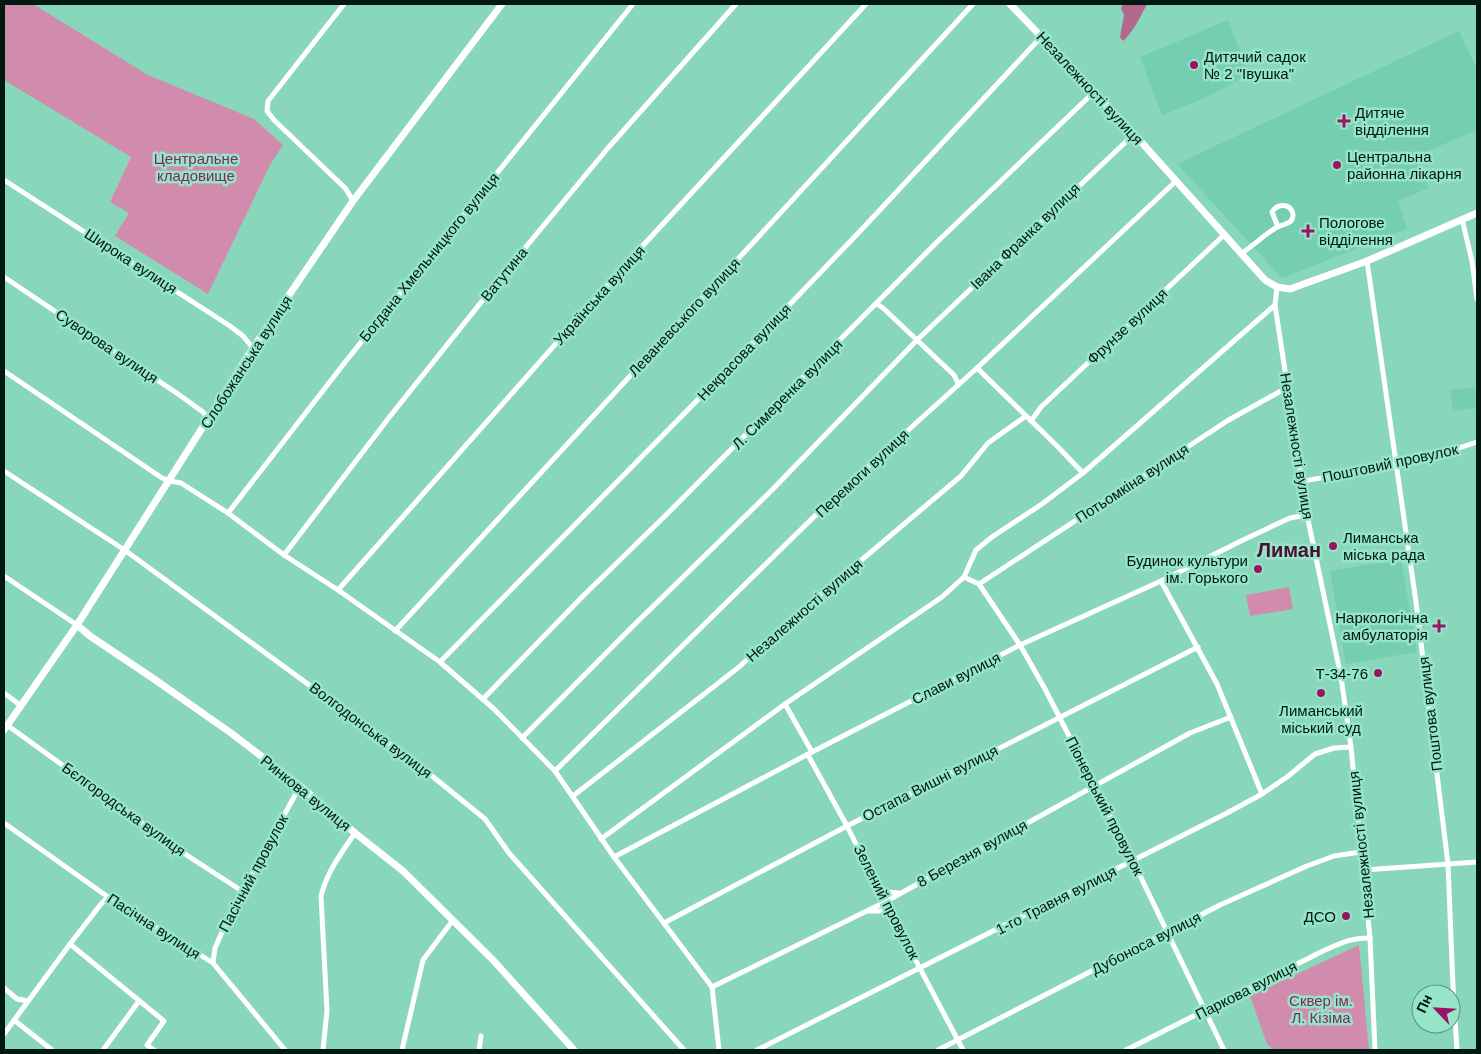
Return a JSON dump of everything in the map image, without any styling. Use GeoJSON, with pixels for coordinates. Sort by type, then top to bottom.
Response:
{"type":"FeatureCollection","features":[{"type":"Feature","properties":{"kind":"main road","name":"Слобожанська вулиця"},"geometry":{"type":"LineString","coordinates":[[5,727],[77,625],[126,551],[253,348],[353,201],[502,4]]}},
{"type":"Feature","properties":{"kind":"main road","name":"Незалежності вулиця"},"geometry":{"type":"LineString","coordinates":[[1010,4],[1134,134],[1265,280],[1277,287]]}},
{"type":"Feature","properties":{"kind":"main road"},"geometry":{"type":"LineString","coordinates":[[1277,287],[1290,289],[1367,261],[1477,213]]}},
{"type":"Feature","properties":{"kind":"main road","name":"Ринкова вулиця"},"geometry":{"type":"LineString","coordinates":[[77,625],[231,733],[300,786],[403,871],[493,960],[574,1050]]}},
{"type":"Feature","properties":{"kind":"street"},"geometry":{"type":"LineString","coordinates":[[344,4],[268,101],[267,111],[274,120],[346,188],[353,201]]}},
{"type":"Feature","properties":{"kind":"street","name":"Богдана Хмельницкого вулиця"},"geometry":{"type":"LineString","coordinates":[[228,513],[371,330],[634,4]]}},
{"type":"Feature","properties":{"kind":"street","name":"Ватутина"},"geometry":{"type":"LineString","coordinates":[[284,555],[391,415],[510,266],[608,148],[736,4]]}},
{"type":"Feature","properties":{"kind":"street","name":"Українська вулиця"},"geometry":{"type":"LineString","coordinates":[[338,590],[637,252],[866,4]]}},
{"type":"Feature","properties":{"kind":"street","name":"Леваневського вулиця"},"geometry":{"type":"LineString","coordinates":[[396,631],[973,4]]}},
{"type":"Feature","properties":{"kind":"street","name":"Некрасова вулиця"},"geometry":{"type":"LineString","coordinates":[[440,662],[831,261],[1042,36]]}},
{"type":"Feature","properties":{"kind":"street","name":"Л. Симеренка вулиця"},"geometry":{"type":"LineString","coordinates":[[483,699],[582,597],[978,201],[1094,92]]}},
{"type":"Feature","properties":{"kind":"street","name":"Івана Франка вулиця"},"geometry":{"type":"LineString","coordinates":[[522,738],[618,640],[771,491],[917,340],[1134,134]]}},
{"type":"Feature","properties":{"kind":"street","name":"Широка вулиця"},"geometry":{"type":"LineString","coordinates":[[4,180],[230,326],[244,336],[253,348]]}},
{"type":"Feature","properties":{"kind":"street","name":"Перемоги вулиця"},"geometry":{"type":"LineString","coordinates":[[554,771],[832,499],[977,368],[1176,181]]}},
{"type":"Feature","properties":{"kind":"street"},"geometry":{"type":"LineString","coordinates":[[1242,253],[1278,227],[1291,222],[1293,213],[1287,206],[1280,205],[1272,212],[1278,227]]}},
{"type":"Feature","properties":{"kind":"street"},"geometry":{"type":"LineString","coordinates":[[1462,219],[1472,261],[1477,299]]}},
{"type":"Feature","properties":{"kind":"street","name":"Фрунзе вулиця"},"geometry":{"type":"LineString","coordinates":[[1028,418],[1225,234]]}},
{"type":"Feature","properties":{"kind":"street","name":"Поштова вулиця"},"geometry":{"type":"LineString","coordinates":[[1367,261],[1416,602],[1448,864],[1457,1050]]}},
{"type":"Feature","properties":{"kind":"street","name":"Суворова вулиця"},"geometry":{"type":"LineString","coordinates":[[4,277],[178,394],[203,412],[208,418]]}},
{"type":"Feature","properties":{"kind":"street","name":"Незалежності вулиця"},"geometry":{"type":"LineString","coordinates":[[1277,287],[1275,305],[1306,515],[1341,677],[1351,747],[1370,938],[1375,1050]]}},
{"type":"Feature","properties":{"kind":"street"},"geometry":{"type":"LineString","coordinates":[[877,304],[954,375],[958,385]]}},
{"type":"Feature","properties":{"kind":"street"},"geometry":{"type":"LineString","coordinates":[[601,839],[785,704],[942,597],[964,577],[976,550],[992,536],[1042,504],[1083,473],[1275,305]]}},
{"type":"Feature","properties":{"kind":"street"},"geometry":{"type":"LineString","coordinates":[[977,368],[1083,473]]}},
{"type":"Feature","properties":{"kind":"street"},"geometry":{"type":"LineString","coordinates":[[4,371],[162,478],[170,482],[181,483],[228,513],[284,555],[338,590],[440,662],[483,699],[554,771],[614,857],[712,987],[718,1050]]}},
{"type":"Feature","properties":{"kind":"street","name":"Потьомкіна вулиця"},"geometry":{"type":"LineString","coordinates":[[979,584],[1227,421],[1288,387]]}},
{"type":"Feature","properties":{"kind":"street","name":"Незалежності вулиця"},"geometry":{"type":"LineString","coordinates":[[573,796],[739,667],[813,601],[962,476],[988,442],[1028,418]]}},
{"type":"Feature","properties":{"kind":"street","name":"Поштовий провулок"},"geometry":{"type":"LineString","coordinates":[[1302,481],[1395,465],[1449,452],[1477,442]]}},
{"type":"Feature","properties":{"kind":"street","name":"Волгодонська вулиця"},"geometry":{"type":"LineString","coordinates":[[4,471],[126,551],[421,767],[485,819],[509,853],[684,1050]]}},
{"type":"Feature","properties":{"kind":"street","name":"Слави вулиця"},"geometry":{"type":"LineString","coordinates":[[614,857],[1020,645],[1161,581],[1290,518],[1306,515]]}},
{"type":"Feature","properties":{"kind":"street","name":"Ринкова вулиця"},"geometry":{"type":"LineString","coordinates":[[4,576],[77,625]]}},
{"type":"Feature","properties":{"kind":"street"},"geometry":{"type":"LineString","coordinates":[[964,577],[979,584]]}},
{"type":"Feature","properties":{"kind":"street"},"geometry":{"type":"LineString","coordinates":[[1161,581],[1217,684],[1262,794]]}},
{"type":"Feature","properties":{"kind":"street","name":"Піонерський провулок"},"geometry":{"type":"LineString","coordinates":[[979,584],[1020,645],[1059,716],[1133,860],[1224,1050]]}},
{"type":"Feature","properties":{"kind":"street","name":"Остапа Вишні вулиця"},"geometry":{"type":"LineString","coordinates":[[664,923],[1059,716],[1198,646]]}},
{"type":"Feature","properties":{"kind":"street"},"geometry":{"type":"LineString","coordinates":[[4,693],[20,705]]}},
{"type":"Feature","properties":{"kind":"street","name":"Зелений провулок"},"geometry":{"type":"LineString","coordinates":[[785,704],[885,902],[963,1050]]}},
{"type":"Feature","properties":{"kind":"street","name":"8 Березня вулиця"},"geometry":{"type":"LineString","coordinates":[[712,987],[885,902],[1190,733],[1231,717]]}},
{"type":"Feature","properties":{"kind":"street","name":"Бєлгородська вулиця"},"geometry":{"type":"LineString","coordinates":[[5,727],[188,856],[242,891]]}},
{"type":"Feature","properties":{"kind":"street","name":"1-го Травня вулиця"},"geometry":{"type":"LineString","coordinates":[[757,1050],[1262,794],[1315,754],[1334,748],[1351,747]]}},
{"type":"Feature","properties":{"kind":"street","name":"Пасічний провулок"},"geometry":{"type":"LineString","coordinates":[[212,963],[215,948],[242,891],[300,786]]}},
{"type":"Feature","properties":{"kind":"street","name":"Пасічна вулиця"},"geometry":{"type":"LineString","coordinates":[[4,822],[108,897],[212,963],[285,1050]]}},
{"type":"Feature","properties":{"kind":"street"},"geometry":{"type":"LineString","coordinates":[[323,1050],[327,1011],[321,896],[324,883],[332,866],[355,833]]}},
{"type":"Feature","properties":{"kind":"street","name":"Дубоноса вулиця"},"geometry":{"type":"LineString","coordinates":[[938,1050],[1220,905],[1307,866],[1334,856],[1361,852]]}},
{"type":"Feature","properties":{"kind":"street"},"geometry":{"type":"LineString","coordinates":[[1364,870],[1477,862]]}},
{"type":"Feature","properties":{"kind":"street"},"geometry":{"type":"LineString","coordinates":[[876,883],[880,889],[887,892],[902,892]]}},
{"type":"Feature","properties":{"kind":"street"},"geometry":{"type":"LineString","coordinates":[[4,1034],[70,944],[108,897]]}},
{"type":"Feature","properties":{"kind":"street"},"geometry":{"type":"LineString","coordinates":[[865,911],[882,911],[894,918]]}},
{"type":"Feature","properties":{"kind":"street"},"geometry":{"type":"LineString","coordinates":[[402,1050],[423,960],[453,920]]}},
{"type":"Feature","properties":{"kind":"street","name":"Паркова вулиця"},"geometry":{"type":"LineString","coordinates":[[1126,1050],[1348,940],[1359,937],[1370,938]]}},
{"type":"Feature","properties":{"kind":"street"},"geometry":{"type":"LineString","coordinates":[[70,944],[164,1021],[147,1045],[154,1050]]}},
{"type":"Feature","properties":{"kind":"street"},"geometry":{"type":"LineString","coordinates":[[4,988],[17,999],[28,1001]]}},
{"type":"Feature","properties":{"kind":"street"},"geometry":{"type":"LineString","coordinates":[[103,1050],[139,1001]]}},
{"type":"Feature","properties":{"kind":"street"},"geometry":{"type":"LineString","coordinates":[[14,1020],[52,1050]]}},
{"type":"Feature","properties":{"kind":"street"},"geometry":{"type":"LineString","coordinates":[[479,1050],[481,1036]]}},
{"type":"Feature","properties":{"kind":"shaded area"},"geometry":{"type":"Polygon","coordinates":[[[1123,4],[1147,4],[1133,29],[1123,41],[1120,37],[1124,15],[1121,8],[1123,4]]]}},
{"type":"Feature","properties":{"kind":"shaded area","name":"Дитячий садок № 2 \"Івушка\""},"geometry":{"type":"Polygon","coordinates":[[[1228,20],[1249,74],[1207,97],[1162,115],[1140,57],[1228,20]]]}},
{"type":"Feature","properties":{"kind":"shaded area"},"geometry":{"type":"Polygon","coordinates":[[[1459,31],[1477,70],[1477,130],[1416,156],[1429,188],[1398,201],[1407,229],[1282,278],[1177,164],[1459,31]]]}},
{"type":"Feature","properties":{"kind":"shaded area"},"geometry":{"type":"Polygon","coordinates":[[[1475,387],[1477,408],[1453,411],[1450,390],[1475,387]]]}},
{"type":"Feature","properties":{"kind":"shaded area"},"geometry":{"type":"Polygon","coordinates":[[[1401,559],[1417,652],[1346,664],[1330,571],[1401,559]]]}},
{"type":"Feature","properties":{"kind":"green space","name":"Центральне кладовище"},"geometry":{"type":"Polygon","coordinates":[[[4,4],[33,4],[148,75],[254,119],[283,145],[270,165],[208,294],[115,236],[129,213],[110,202],[131,157],[4,80],[4,4]]]}},
{"type":"Feature","properties":{"kind":"green space"},"geometry":{"type":"Polygon","coordinates":[[[1289,587],[1293,609],[1250,616],[1246,595],[1289,587]]]}},
{"type":"Feature","properties":{"kind":"green space","name":"Сквер ім. Л. Кізіма"},"geometry":{"type":"Polygon","coordinates":[[[1359,945],[1369,1050],[1273,1050],[1267,1044],[1250,996],[1359,945]]]}},
{"type":"Feature","properties":{"kind":"place","name":"Дитячий садок № 2 \"Івушка\""},"geometry":{"type":"Point","coordinates":[1194,65]}},
{"type":"Feature","properties":{"kind":"place","name":"Дитяче відділення"},"geometry":{"type":"Point","coordinates":[1344,121]}},
{"type":"Feature","properties":{"kind":"place","name":"Центральна районна лікарня"},"geometry":{"type":"Point","coordinates":[1337,165]}},
{"type":"Feature","properties":{"kind":"place","name":"Пологове відділення"},"geometry":{"type":"Point","coordinates":[1308,231]}},
{"type":"Feature","properties":{"kind":"place","name":"Лиманська міська рада"},"geometry":{"type":"Point","coordinates":[1333,546]}},
{"type":"Feature","properties":{"kind":"place","name":"Будинок культури ім. Горького"},"geometry":{"type":"Point","coordinates":[1258,569]}},
{"type":"Feature","properties":{"kind":"place","name":"Наркологічна амбулаторія"},"geometry":{"type":"Point","coordinates":[1439,626]}},
{"type":"Feature","properties":{"kind":"place","name":"Т-34-76"},"geometry":{"type":"Point","coordinates":[1378,673]}},
{"type":"Feature","properties":{"kind":"place","name":"Лиманський міський суд"},"geometry":{"type":"Point","coordinates":[1321,693]}},
{"type":"Feature","properties":{"kind":"place","name":"ДСО"},"geometry":{"type":"Point","coordinates":[1346,916]}},
{"type":"Feature","properties":{"kind":"district","name":"Лиман"},"geometry":{"type":"Point","coordinates":[1289,550]}}]}
